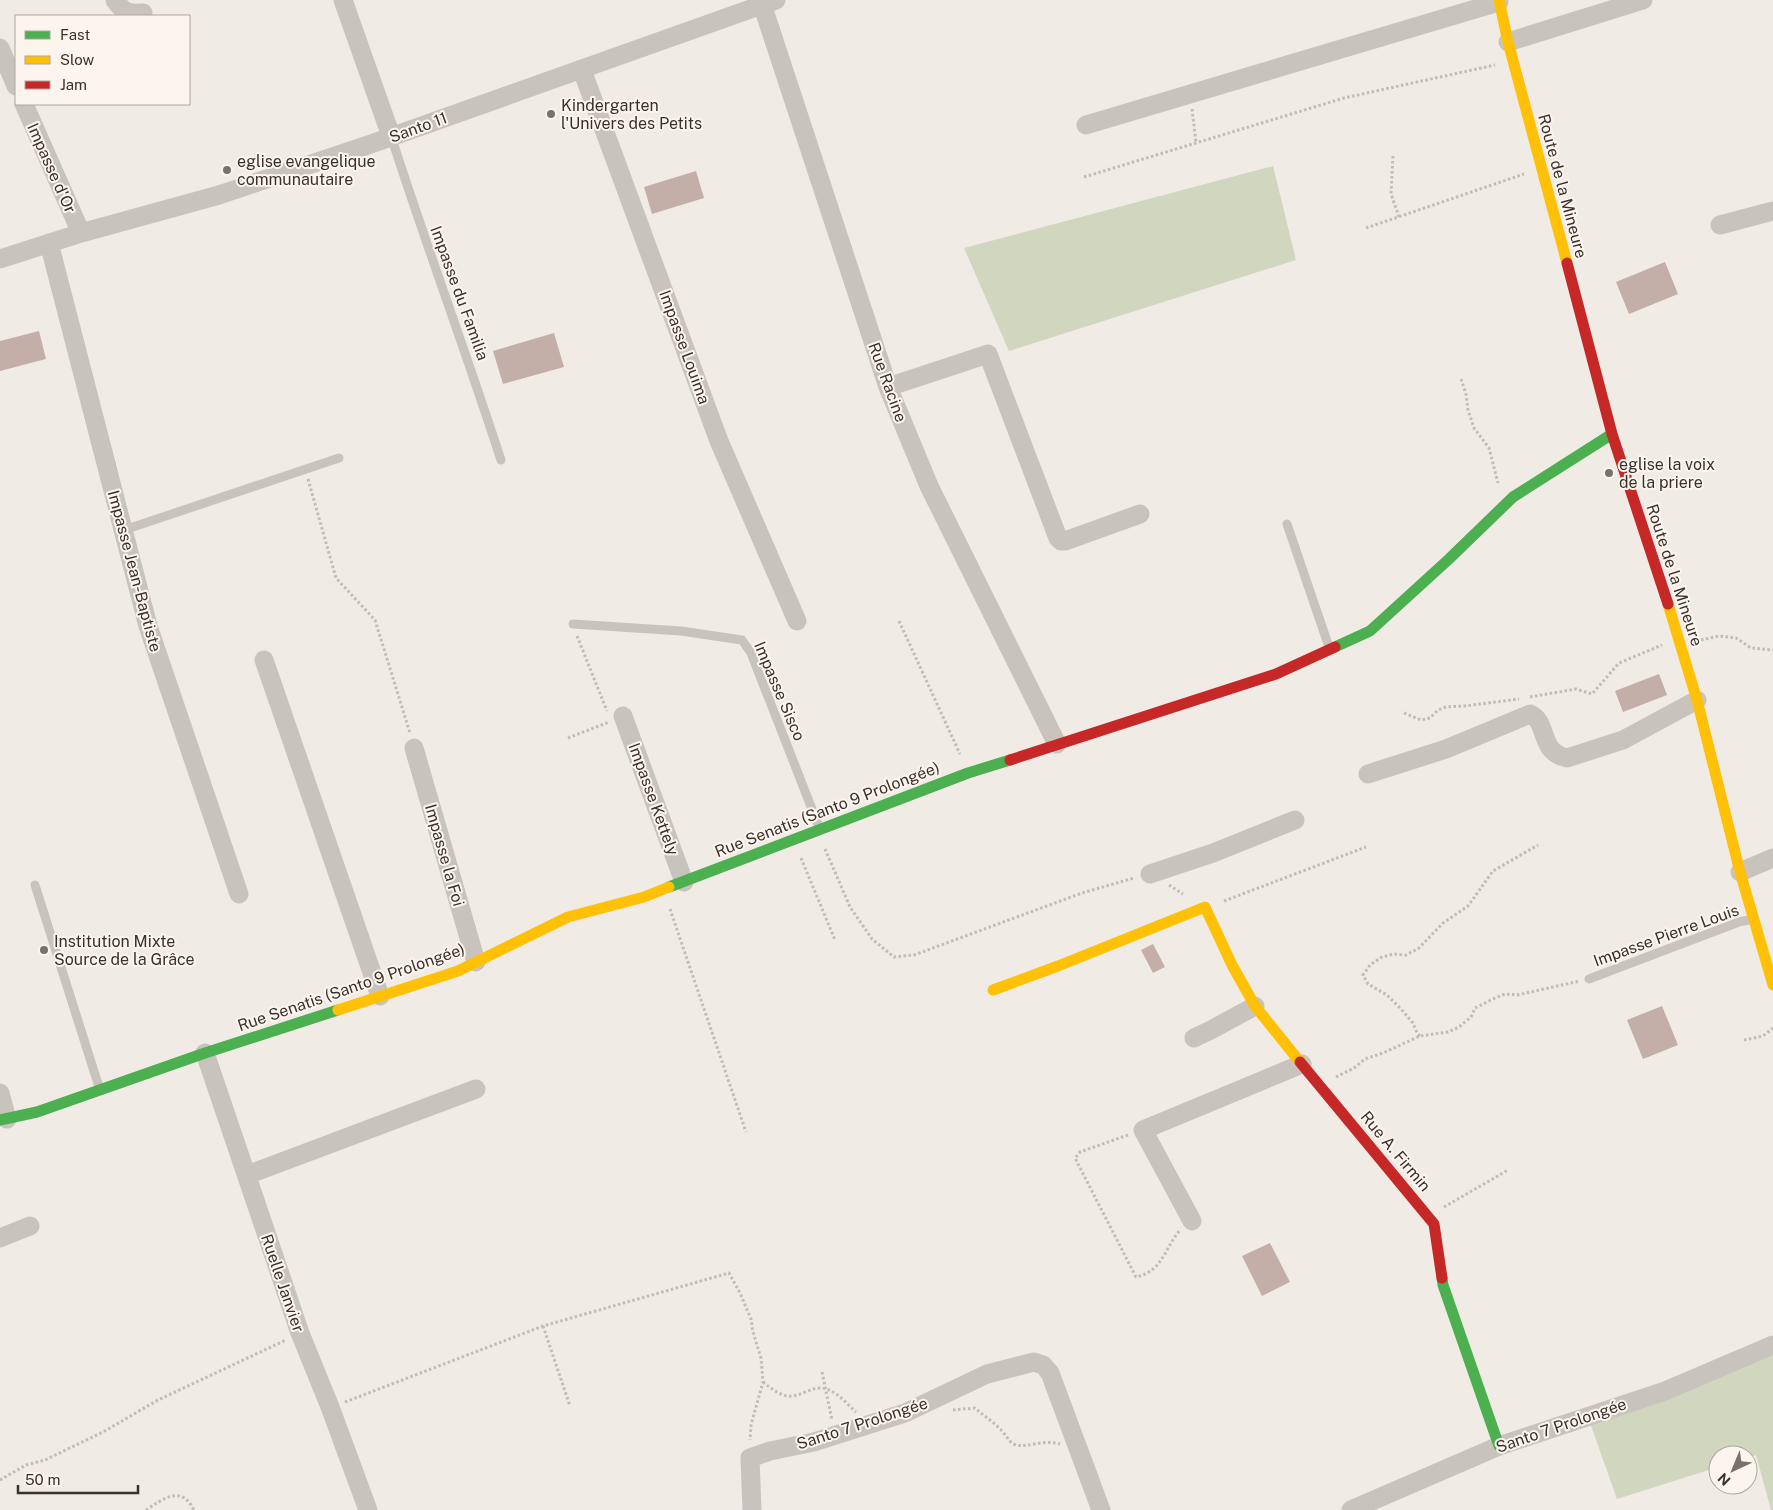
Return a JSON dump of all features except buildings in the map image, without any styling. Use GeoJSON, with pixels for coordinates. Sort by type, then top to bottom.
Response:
{"type":"FeatureCollection","features":[{"type":"Feature","properties":{"kind":"street"},"geometry":{"type":"LineString","coordinates":[[115,0],[120,8],[129,14],[143,12]]}},
{"type":"Feature","properties":{"kind":"street"},"geometry":{"type":"LineString","coordinates":[[343,0],[391,136]]}},
{"type":"Feature","properties":{"kind":"street"},"geometry":{"type":"LineString","coordinates":[[1508,42],[1643,0]]}},
{"type":"Feature","properties":{"kind":"street"},"geometry":{"type":"LineString","coordinates":[[1086,124],[1499,1]]}},
{"type":"Feature","properties":{"kind":"street","name":"Route de la Mineure"},"geometry":{"type":"LineString","coordinates":[[1499,1],[1508,42],[1612,434],[1680,641],[1697,700],[1740,872],[1773,985]]}},
{"type":"Feature","properties":{"kind":"street","name":"Santo 11"},"geometry":{"type":"LineString","coordinates":[[0,259],[81,233],[219,195],[582,70],[769,2]]}},
{"type":"Feature","properties":{"kind":"street","name":"Rue Racine"},"geometry":{"type":"LineString","coordinates":[[769,2],[888,387],[929,486],[1057,744]]}},
{"type":"Feature","properties":{"kind":"street"},"geometry":{"type":"LineString","coordinates":[[0,48],[15,84]]}},
{"type":"Feature","properties":{"kind":"street","name":"Impasse Louima"},"geometry":{"type":"LineString","coordinates":[[582,70],[719,441],[797,620]]}},
{"type":"Feature","properties":{"kind":"street","name":"Impasse d'Or"},"geometry":{"type":"LineString","coordinates":[[24,105],[81,233]]}},
{"type":"Feature","properties":{"kind":"street"},"geometry":{"type":"LineString","coordinates":[[1720,225],[1773,211]]}},
{"type":"Feature","properties":{"kind":"street","name":"Impasse Jean-Baptiste"},"geometry":{"type":"LineString","coordinates":[[48,243],[148,626],[238,894]]}},
{"type":"Feature","properties":{"kind":"street"},"geometry":{"type":"LineString","coordinates":[[888,387],[988,354],[1058,538],[1061,541],[1065,540],[1140,514]]}},
{"type":"Feature","properties":{"kind":"street","name":"Rue Senatis (Santo 9 Prolongée)"},"geometry":{"type":"LineString","coordinates":[[4,1120],[37,1112],[205,1053],[458,971],[568,917],[644,897],[968,773],[1276,674],[1370,631],[1513,497],[1612,434]]}},
{"type":"Feature","properties":{"kind":"street"},"geometry":{"type":"LineString","coordinates":[[264,660],[380,996]]}},
{"type":"Feature","properties":{"kind":"street"},"geometry":{"type":"LineString","coordinates":[[1368,774],[1446,750],[1530,714],[1537,719],[1550,749],[1558,756],[1567,758],[1623,740],[1697,700]]}},
{"type":"Feature","properties":{"kind":"street","name":"Impasse Kettely"},"geometry":{"type":"LineString","coordinates":[[617,719],[684,882]]}},
{"type":"Feature","properties":{"kind":"street","name":"Impasse la Foi"},"geometry":{"type":"LineString","coordinates":[[414,748],[476,962]]}},
{"type":"Feature","properties":{"kind":"street"},"geometry":{"type":"LineString","coordinates":[[1150,874],[1212,853],[1295,820]]}},
{"type":"Feature","properties":{"kind":"street"},"geometry":{"type":"LineString","coordinates":[[1740,872],[1773,858]]}},
{"type":"Feature","properties":{"kind":"street"},"geometry":{"type":"LineString","coordinates":[[993,990],[1205,907]]}},
{"type":"Feature","properties":{"kind":"street","name":"Rue A. Firmin"},"geometry":{"type":"LineString","coordinates":[[1205,907],[1230,961],[1255,1006],[1434,1224],[1443,1285],[1499,1446]]}},
{"type":"Feature","properties":{"kind":"street"},"geometry":{"type":"LineString","coordinates":[[1194,1038],[1255,1006]]}},
{"type":"Feature","properties":{"kind":"street","name":"Ruelle Janvier"},"geometry":{"type":"LineString","coordinates":[[205,1053],[300,1333],[368,1510]]}},
{"type":"Feature","properties":{"kind":"street"},"geometry":{"type":"LineString","coordinates":[[1192,1221],[1143,1130],[1302,1064]]}},
{"type":"Feature","properties":{"kind":"street"},"geometry":{"type":"LineString","coordinates":[[247,1175],[476,1089]]}},
{"type":"Feature","properties":{"kind":"street"},"geometry":{"type":"LineString","coordinates":[[0,1093],[4,1120]]}},
{"type":"Feature","properties":{"kind":"street"},"geometry":{"type":"LineString","coordinates":[[0,1238],[30,1226]]}},
{"type":"Feature","properties":{"kind":"street","name":"Santo 7 Prolongée"},"geometry":{"type":"LineString","coordinates":[[1351,1510],[1499,1446],[1665,1391],[1773,1345]]}},
{"type":"Feature","properties":{"kind":"street","name":"Santo 7 Prolongée"},"geometry":{"type":"LineString","coordinates":[[750,1458],[770,1451],[814,1442],[905,1413],[962,1384],[987,1374],[1034,1362],[1042,1365],[1050,1373],[1101,1510]]}},
{"type":"Feature","properties":{"kind":"street"},"geometry":{"type":"LineString","coordinates":[[750,1458],[752,1510]]}},
{"type":"Feature","properties":{"kind":"lane","name":"Impasse du Familia"},"geometry":{"type":"LineString","coordinates":[[391,136],[470,364],[501,460]]}},
{"type":"Feature","properties":{"kind":"lane"},"geometry":{"type":"LineString","coordinates":[[124,530],[339,458]]}},
{"type":"Feature","properties":{"kind":"lane"},"geometry":{"type":"LineString","coordinates":[[1287,524],[1330,649]]}},
{"type":"Feature","properties":{"kind":"lane","name":"Impasse Sisco"},"geometry":{"type":"LineString","coordinates":[[573,624],[682,631],[742,640],[751,653],[818,830]]}},
{"type":"Feature","properties":{"kind":"lane"},"geometry":{"type":"LineString","coordinates":[[35,885],[100,1090]]}},
{"type":"Feature","properties":{"kind":"lane","name":"Impasse Pierre Louis"},"geometry":{"type":"LineString","coordinates":[[1589,979],[1739,922],[1753,919]]}},
{"type":"Feature","properties":{"kind":"path"},"geometry":{"type":"LineString","coordinates":[[1084,177],[1344,98],[1513,61]]}},
{"type":"Feature","properties":{"kind":"path"},"geometry":{"type":"LineString","coordinates":[[1190,94],[1196,143]]}},
{"type":"Feature","properties":{"kind":"path"},"geometry":{"type":"LineString","coordinates":[[1393,156],[1391,194],[1399,217]]}},
{"type":"Feature","properties":{"kind":"path"},"geometry":{"type":"LineString","coordinates":[[1366,228],[1541,168]]}},
{"type":"Feature","properties":{"kind":"path"},"geometry":{"type":"LineString","coordinates":[[1461,380],[1474,428],[1489,448],[1504,505]]}},
{"type":"Feature","properties":{"kind":"path"},"geometry":{"type":"LineString","coordinates":[[305,469],[336,578],[375,620],[414,748]]}},
{"type":"Feature","properties":{"kind":"path"},"geometry":{"type":"LineString","coordinates":[[899,621],[968,773]]}},
{"type":"Feature","properties":{"kind":"path"},"geometry":{"type":"LineString","coordinates":[[568,738],[617,719],[573,624]]}},
{"type":"Feature","properties":{"kind":"path"},"geometry":{"type":"LineString","coordinates":[[1404,714],[1421,720],[1430,718],[1438,710],[1446,707],[1514,700],[1576,689],[1592,694],[1619,662],[1680,641],[1720,636],[1736,638],[1751,648],[1773,650]]}},
{"type":"Feature","properties":{"kind":"path"},"geometry":{"type":"LineString","coordinates":[[818,830],[850,907],[872,938],[894,957],[914,955],[1082,893],[1150,874],[1205,907],[1366,847]]}},
{"type":"Feature","properties":{"kind":"path"},"geometry":{"type":"LineString","coordinates":[[793,839],[835,940]]}},
{"type":"Feature","properties":{"kind":"path"},"geometry":{"type":"LineString","coordinates":[[1420,1036],[1402,1009],[1387,995],[1368,984],[1363,975],[1370,965],[1382,957],[1393,954],[1406,955],[1419,948],[1443,923],[1468,906],[1493,871],[1538,845]]}},
{"type":"Feature","properties":{"kind":"path"},"geometry":{"type":"LineString","coordinates":[[663,890],[746,1132]]}},
{"type":"Feature","properties":{"kind":"path"},"geometry":{"type":"LineString","coordinates":[[1320,1085],[1354,1068],[1365,1059],[1420,1036],[1448,1032],[1471,1017],[1475,1008],[1505,994],[1523,994],[1589,979]]}},
{"type":"Feature","properties":{"kind":"path"},"geometry":{"type":"LineString","coordinates":[[1744,1040],[1763,1036],[1773,1028]]}},
{"type":"Feature","properties":{"kind":"path"},"geometry":{"type":"LineString","coordinates":[[1143,1130],[1080,1152],[1075,1158],[1081,1173],[1136,1277],[1146,1275],[1158,1265],[1175,1237],[1183,1227],[1192,1221]]}},
{"type":"Feature","properties":{"kind":"path"},"geometry":{"type":"LineString","coordinates":[[1428,1216],[1508,1170]]}},
{"type":"Feature","properties":{"kind":"path"},"geometry":{"type":"LineString","coordinates":[[330,1408],[543,1326],[730,1273],[751,1319],[761,1358],[763,1382],[751,1425],[750,1458]]}},
{"type":"Feature","properties":{"kind":"path"},"geometry":{"type":"LineString","coordinates":[[543,1326],[570,1406]]}},
{"type":"Feature","properties":{"kind":"path"},"geometry":{"type":"LineString","coordinates":[[0,1480],[26,1465],[45,1460],[103,1432],[158,1400],[300,1333]]}},
{"type":"Feature","properties":{"kind":"path"},"geometry":{"type":"LineString","coordinates":[[822,1372],[835,1435]]}},
{"type":"Feature","properties":{"kind":"path"},"geometry":{"type":"LineString","coordinates":[[763,1382],[775,1391],[790,1396],[796,1396],[816,1388],[830,1390],[871,1423]]}},
{"type":"Feature","properties":{"kind":"path"},"geometry":{"type":"LineString","coordinates":[[926,1403],[943,1409],[975,1408],[1002,1431],[1009,1441],[1016,1445],[1055,1442],[1078,1450]]}},
{"type":"Feature","properties":{"kind":"path"},"geometry":{"type":"LineString","coordinates":[[146,1510],[165,1497],[176,1495],[183,1497],[194,1510]]}},
{"type":"Feature","properties":{"kind":"green space"},"geometry":{"type":"Polygon","coordinates":[[[1273,166],[1296,260],[1009,351],[964,248],[1273,166]]]}},
{"type":"Feature","properties":{"kind":"green space"},"geometry":{"type":"Polygon","coordinates":[[[1773,1350],[1773,1510],[1771,1510],[1758,1462],[1758,1445],[1708,1445],[1708,1470],[1617,1499],[1589,1420],[1773,1350]]]}},
{"type":"Feature","properties":{"kind":"traffic: fast"},"geometry":{"type":"LineString","coordinates":[[1335,647],[1370,631],[1513,497],[1612,434]]}},
{"type":"Feature","properties":{"kind":"traffic: fast"},"geometry":{"type":"LineString","coordinates":[[669,887],[968,773],[1010,760]]}},
{"type":"Feature","properties":{"kind":"traffic: fast"},"geometry":{"type":"LineString","coordinates":[[0,1120],[37,1112],[205,1053],[338,1010]]}},
{"type":"Feature","properties":{"kind":"traffic: fast"},"geometry":{"type":"LineString","coordinates":[[1442,1278],[1499,1446]]}},
{"type":"Feature","properties":{"kind":"traffic: slow"},"geometry":{"type":"LineString","coordinates":[[1499,0],[1508,42],[1567,263]]}},
{"type":"Feature","properties":{"kind":"traffic: slow"},"geometry":{"type":"LineString","coordinates":[[1668,604],[1697,700],[1740,872],[1773,985]]}},
{"type":"Feature","properties":{"kind":"traffic: slow"},"geometry":{"type":"LineString","coordinates":[[338,1010],[458,971],[568,917],[644,897],[669,887]]}},
{"type":"Feature","properties":{"kind":"traffic: slow"},"geometry":{"type":"LineString","coordinates":[[993,990],[1205,907],[1232,965],[1255,1006],[1300,1062]]}},
{"type":"Feature","properties":{"kind":"traffic: jam"},"geometry":{"type":"LineString","coordinates":[[1567,263],[1612,434],[1668,604]]}},
{"type":"Feature","properties":{"kind":"traffic: jam"},"geometry":{"type":"LineString","coordinates":[[1010,760],[1276,674],[1335,647]]}},
{"type":"Feature","properties":{"kind":"traffic: jam"},"geometry":{"type":"LineString","coordinates":[[1300,1062],[1434,1224],[1442,1278]]}},
{"type":"Feature","properties":{"kind":"place","name":"Kindergarten l'Univers des Petits"},"geometry":{"type":"Point","coordinates":[551,114]}},
{"type":"Feature","properties":{"kind":"place","name":"eglise evangelique communautaire"},"geometry":{"type":"Point","coordinates":[227,170]}},
{"type":"Feature","properties":{"kind":"place","name":"eglise la voix de la priere"},"geometry":{"type":"Point","coordinates":[1609,473]}},
{"type":"Feature","properties":{"kind":"place","name":"Institution Mixte Source de la Grâce"},"geometry":{"type":"Point","coordinates":[44,950]}}]}
